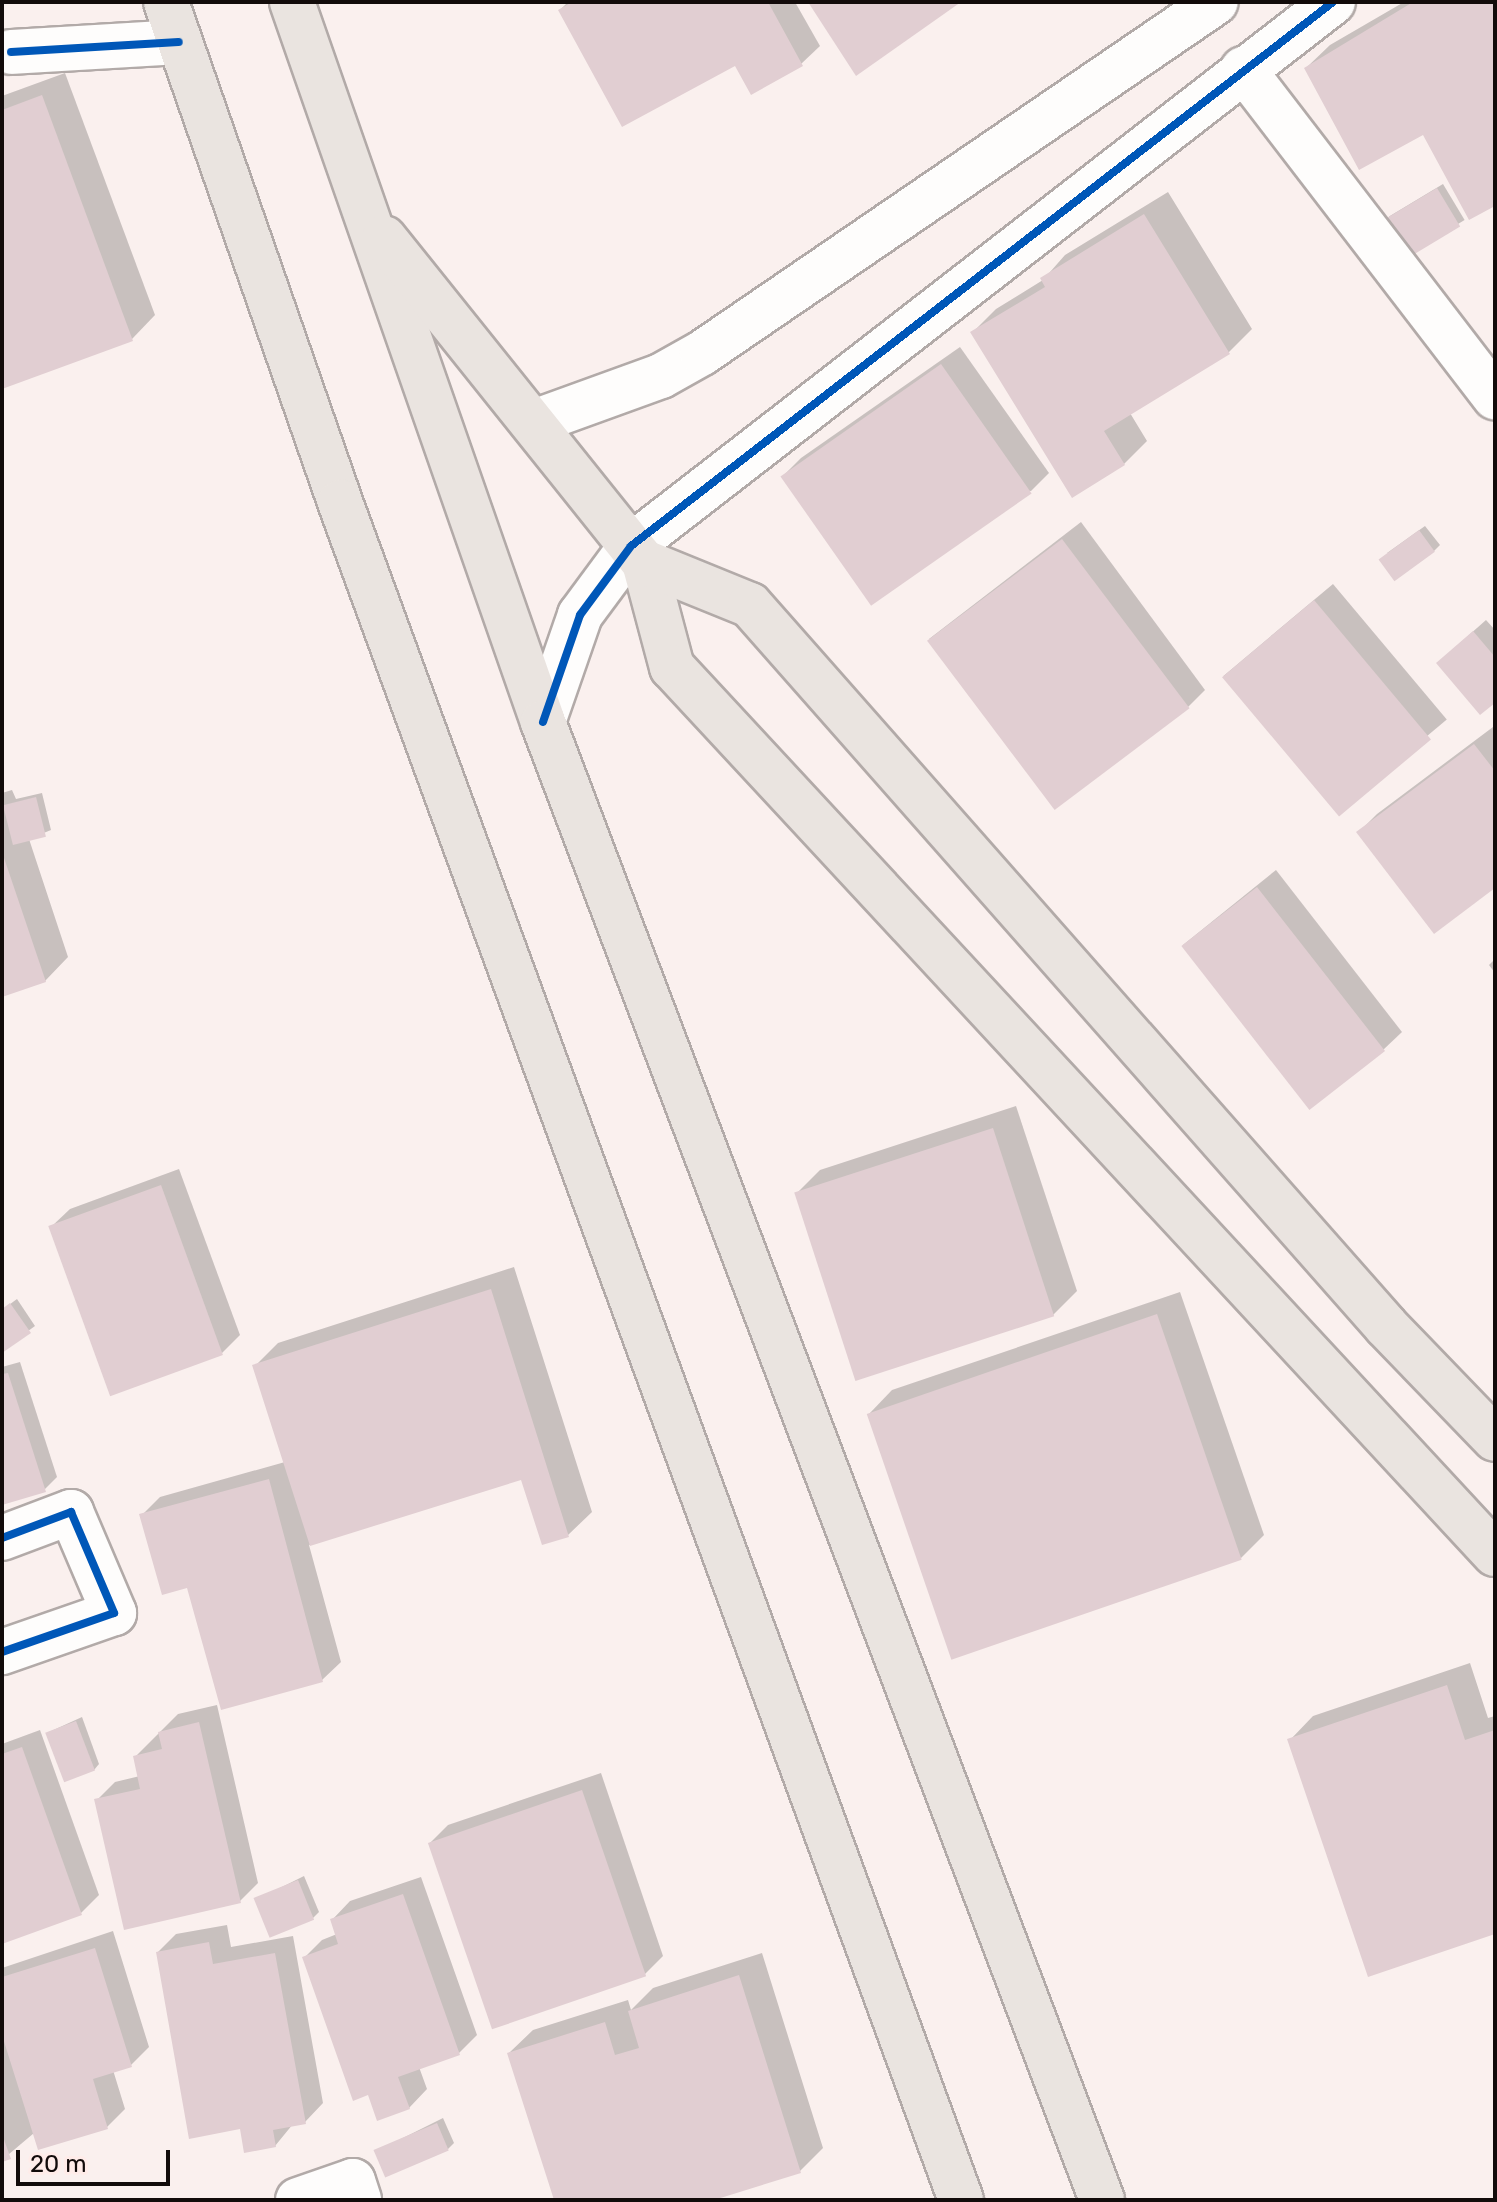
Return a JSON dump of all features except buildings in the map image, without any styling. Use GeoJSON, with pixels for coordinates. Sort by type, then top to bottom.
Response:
{"type":"FeatureCollection","features":[{"type":"Feature","properties":{"kind":"main road"},"geometry":{"type":"LineString","coordinates":[[292,2],[543,722],[1102,2200]]}},
{"type":"Feature","properties":{"kind":"main road"},"geometry":{"type":"LineString","coordinates":[[173,22],[340,502],[961,2200]]}},
{"type":"Feature","properties":{"kind":"main road"},"geometry":{"type":"LineString","coordinates":[[366,215],[637,554],[672,667],[1495,1554]]}},
{"type":"Feature","properties":{"kind":"main road"},"geometry":{"type":"LineString","coordinates":[[637,554],[750,605],[1375,1314],[1495,1439]]}},
{"type":"Feature","properties":{"kind":"street"},"geometry":{"type":"LineString","coordinates":[[534,422],[661,376],[702,353],[1216,2]]}},
{"type":"Feature","properties":{"kind":"street"},"geometry":{"type":"LineString","coordinates":[[543,722],[580,615],[637,554],[1243,69],[1333,2]]}},
{"type":"Feature","properties":{"kind":"street"},"geometry":{"type":"LineString","coordinates":[[5,51],[173,22]]}},
{"type":"Feature","properties":{"kind":"street"},"geometry":{"type":"LineString","coordinates":[[1243,69],[1495,398]]}},
{"type":"Feature","properties":{"kind":"street"},"geometry":{"type":"LineString","coordinates":[[2,1538],[71,1512],[114,1613],[2,1652]]}},
{"type":"Feature","properties":{"kind":"street"},"geometry":{"type":"LineString","coordinates":[[298,2200],[353,2181],[359,2200]]}},
{"type":"Feature","properties":{"kind":"cycle path"},"geometry":{"type":"LineString","coordinates":[[543,722],[580,615],[631,546],[1333,2]]}},
{"type":"Feature","properties":{"kind":"cycle path"},"geometry":{"type":"LineString","coordinates":[[11,52],[179,42]]}},
{"type":"Feature","properties":{"kind":"cycle path"},"geometry":{"type":"LineString","coordinates":[[2,1538],[71,1512],[114,1613],[2,1652]]}}]}
